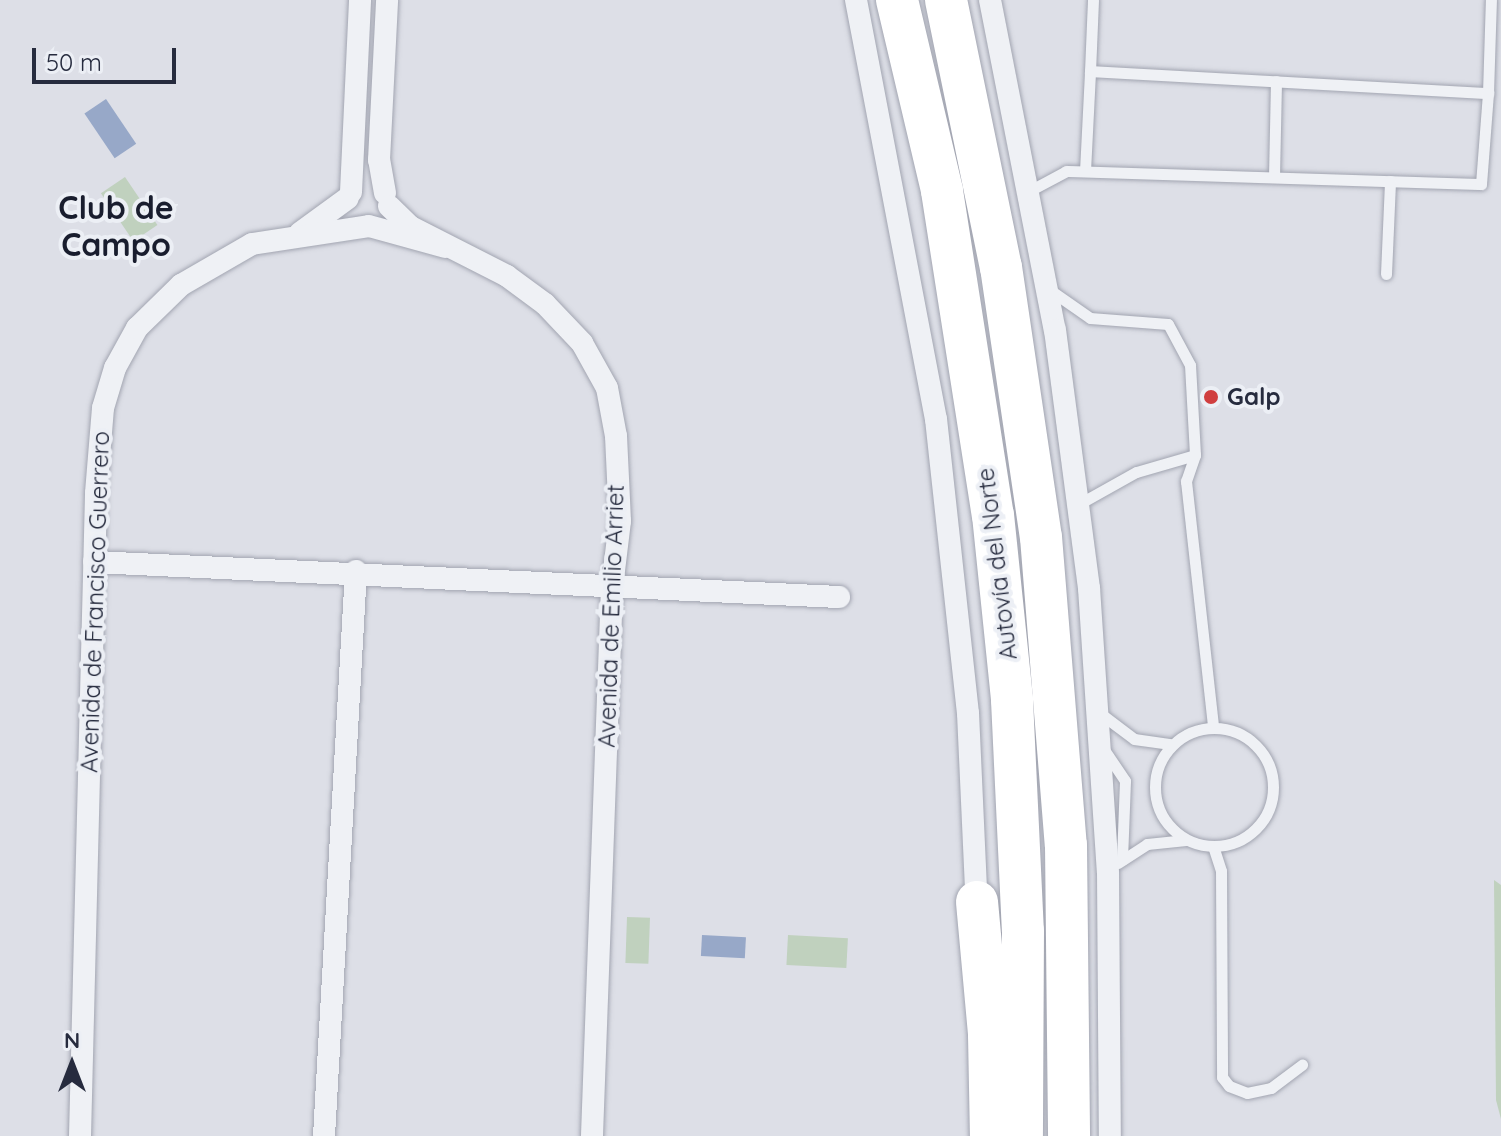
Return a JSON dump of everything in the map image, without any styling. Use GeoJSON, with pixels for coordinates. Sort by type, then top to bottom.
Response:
{"type":"FeatureCollection","features":[{"type":"Feature","properties":{"kind":"highway","name":"Autovía del Norte"},"geometry":{"type":"LineString","coordinates":[[897,0],[942,191],[993,515],[1013,716],[1023,931],[1022,1136]]}},
{"type":"Feature","properties":{"kind":"highway","name":"Autovía del Norte"},"geometry":{"type":"LineString","coordinates":[[946,0],[1003,283],[1041,537],[1066,845],[1069,1136]]}},
{"type":"Feature","properties":{"kind":"highway"},"geometry":{"type":"LineString","coordinates":[[977,902],[989,1035],[991,1136]]}},
{"type":"Feature","properties":{"kind":"street"},"geometry":{"type":"LineString","coordinates":[[360,0],[349,195],[351,218],[445,247]]}},
{"type":"Feature","properties":{"kind":"street"},"geometry":{"type":"LineString","coordinates":[[295,236],[369,226],[382,220],[387,199],[379,160],[387,0]]}},
{"type":"Feature","properties":{"kind":"street"},"geometry":{"type":"LineString","coordinates":[[846,0],[883,127]]}},
{"type":"Feature","properties":{"kind":"street"},"geometry":{"type":"LineString","coordinates":[[856,0],[883,127],[934,405],[953,553],[977,902],[972,1136]]}},
{"type":"Feature","properties":{"kind":"street"},"geometry":{"type":"LineString","coordinates":[[990,0],[1031,190],[1079,504],[1115,866],[1110,1136]]}},
{"type":"Feature","properties":{"kind":"street"},"geometry":{"type":"LineString","coordinates":[[349,195],[370,184],[387,199]]}},
{"type":"Feature","properties":{"kind":"street","name":"Avenida de Francisco Guerrero"},"geometry":{"type":"LineString","coordinates":[[80,1136],[94,562],[103,408],[115,368],[137,328],[181,285],[252,244],[295,236],[349,195]]}},
{"type":"Feature","properties":{"kind":"street","name":"Avenida de Emilio Arriet"},"geometry":{"type":"LineString","coordinates":[[387,199],[445,247],[507,276],[545,304],[582,343],[607,388],[616,436],[620,521],[612,587],[592,1136]]}},
{"type":"Feature","properties":{"kind":"street"},"geometry":{"type":"LineString","coordinates":[[94,562],[356,571],[839,597]]}},
{"type":"Feature","properties":{"kind":"street"},"geometry":{"type":"LineString","coordinates":[[324,1136],[356,571]]}},
{"type":"Feature","properties":{"kind":"lane"},"geometry":{"type":"LineString","coordinates":[[1085,171],[1093,0]]}},
{"type":"Feature","properties":{"kind":"lane"},"geometry":{"type":"LineString","coordinates":[[1031,190],[1066,171],[1481,184],[1491,0]]}},
{"type":"Feature","properties":{"kind":"lane"},"geometry":{"type":"LineString","coordinates":[[1090,71],[1488,93]]}},
{"type":"Feature","properties":{"kind":"lane"},"geometry":{"type":"LineString","coordinates":[[1274,177],[1276,81]]}},
{"type":"Feature","properties":{"kind":"lane"},"geometry":{"type":"LineString","coordinates":[[1386,274],[1390,181]]}},
{"type":"Feature","properties":{"kind":"lane"},"geometry":{"type":"LineString","coordinates":[[1047,288],[1090,318],[1168,324],[1190,365],[1195,455],[1186,481],[1213,727]]}},
{"type":"Feature","properties":{"kind":"lane"},"geometry":{"type":"LineString","coordinates":[[1079,504],[1136,472],[1195,455]]}},
{"type":"Feature","properties":{"kind":"lane"},"geometry":{"type":"LineString","coordinates":[[1101,714],[1134,739],[1171,744]]}},
{"type":"Feature","properties":{"kind":"lane"},"geometry":{"type":"LineString","coordinates":[[1213,727],[1256,744],[1270,766],[1273,786],[1269,811],[1256,829],[1237,843],[1213,846],[1189,840],[1171,829],[1158,810],[1154,786],[1158,763],[1171,744],[1191,732],[1213,727]]}},
{"type":"Feature","properties":{"kind":"lane"},"geometry":{"type":"LineString","coordinates":[[1115,866],[1147,844],[1189,840]]}},
{"type":"Feature","properties":{"kind":"lane"},"geometry":{"type":"LineString","coordinates":[[1213,846],[1221,871],[1222,1077],[1229,1086],[1247,1093],[1271,1088],[1302,1065]]}},
{"type":"Feature","properties":{"kind":"green space"},"geometry":{"type":"Polygon","coordinates":[[[125,177],[157,225],[133,241],[101,193],[125,177]]]}},
{"type":"Feature","properties":{"kind":"green space"},"geometry":{"type":"Polygon","coordinates":[[[1494,880],[1501,885],[1501,1119],[1496,1100],[1494,880]]]}},
{"type":"Feature","properties":{"kind":"green space"},"geometry":{"type":"Polygon","coordinates":[[[627,917],[650,918],[648,964],[625,963],[627,917]]]}},
{"type":"Feature","properties":{"kind":"green space"},"geometry":{"type":"Polygon","coordinates":[[[788,935],[848,938],[846,968],[786,965],[788,935]]]}},
{"type":"Feature","properties":{"kind":"water"},"geometry":{"type":"Polygon","coordinates":[[[106,99],[136,144],[115,158],[84,114],[106,99]]]}},
{"type":"Feature","properties":{"kind":"water"},"geometry":{"type":"Polygon","coordinates":[[[702,935],[746,937],[745,958],[701,956],[702,935]]]}},
{"type":"Feature","properties":{"kind":"place","name":"Galp"},"geometry":{"type":"Point","coordinates":[1211,397]}},
{"type":"Feature","properties":{"kind":"district","name":"Club de Campo"},"geometry":{"type":"Point","coordinates":[116,226]}}]}
